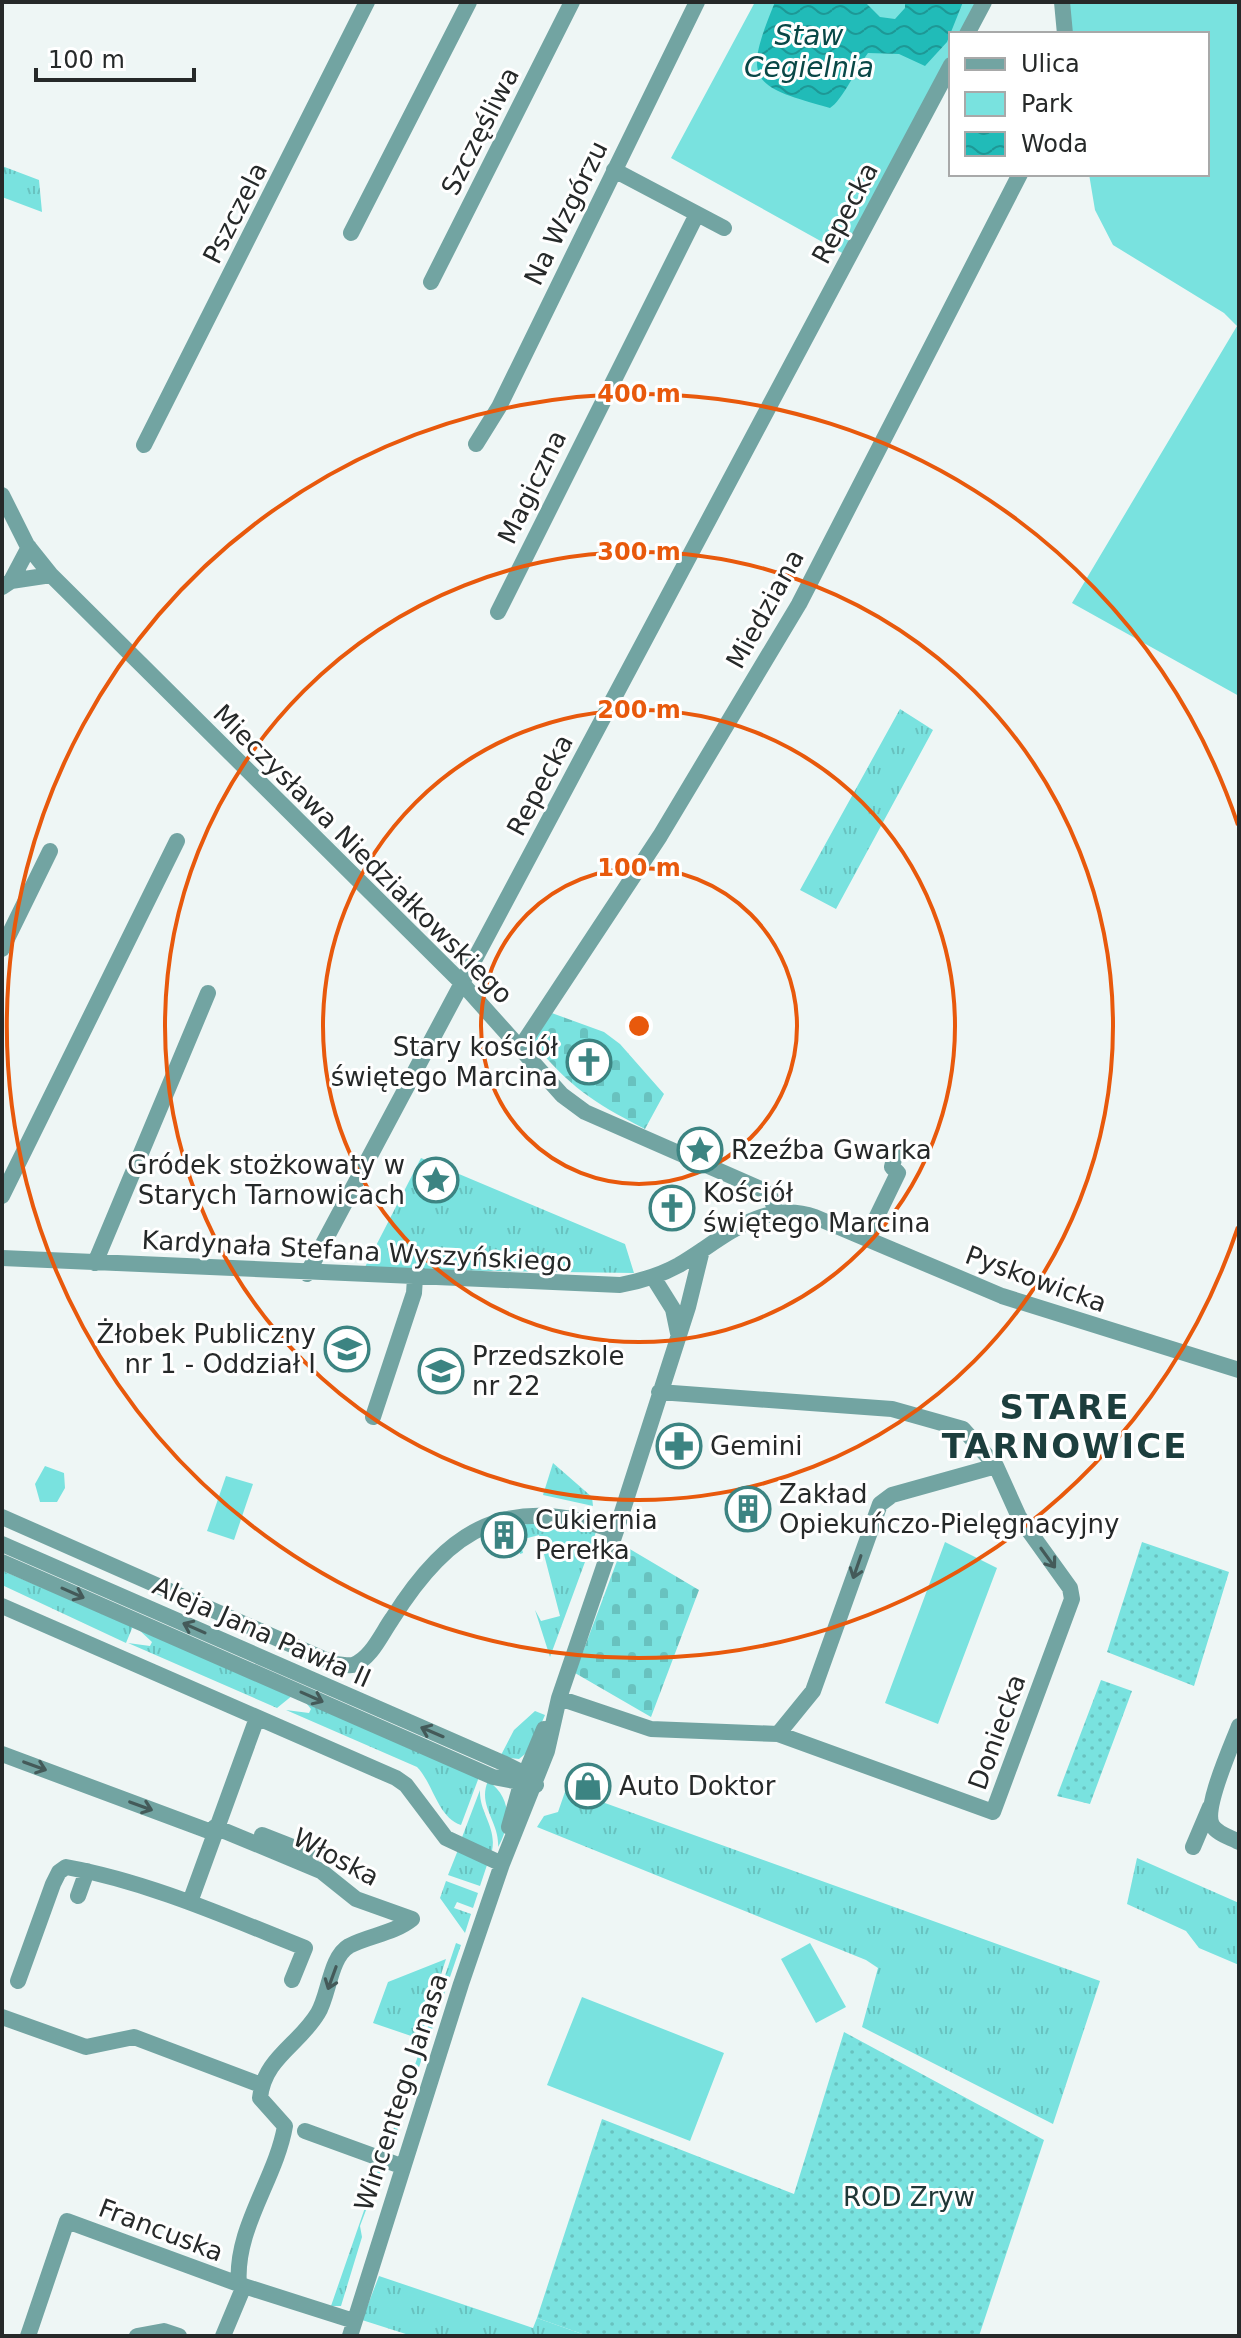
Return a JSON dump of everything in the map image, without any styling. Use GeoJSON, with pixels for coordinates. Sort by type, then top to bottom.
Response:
{"type":"FeatureCollection","features":[{"type":"Feature","properties":{"kind":"street","name":"Pszczela"},"geometry":{"type":"LineString","coordinates":[[144,445],[367,2]]}},
{"type":"Feature","properties":{"kind":"street"},"geometry":{"type":"LineString","coordinates":[[351,233],[469,2]]}},
{"type":"Feature","properties":{"kind":"street","name":"Szczęśliwa"},"geometry":{"type":"LineString","coordinates":[[431,282],[572,2]]}},
{"type":"Feature","properties":{"kind":"street","name":"Na Wzgórzu"},"geometry":{"type":"LineString","coordinates":[[476,444],[499,407],[697,2]]}},
{"type":"Feature","properties":{"kind":"street"},"geometry":{"type":"LineString","coordinates":[[968,32],[984,2]]}},
{"type":"Feature","properties":{"kind":"street"},"geometry":{"type":"LineString","coordinates":[[1062,2],[1065,32]]}},
{"type":"Feature","properties":{"kind":"street","name":"Repecka"},"geometry":{"type":"LineString","coordinates":[[307,1274],[949,69]]}},
{"type":"Feature","properties":{"kind":"street"},"geometry":{"type":"LineString","coordinates":[[614,170],[724,228]]}},
{"type":"Feature","properties":{"kind":"street","name":"Miedziana"},"geometry":{"type":"LineString","coordinates":[[520,1048],[646,860],[799,604],[1019,176]]}},
{"type":"Feature","properties":{"kind":"street","name":"Magiczna"},"geometry":{"type":"LineString","coordinates":[[498,612],[697,214]]}},
{"type":"Feature","properties":{"kind":"street","name":"Mieczysława Niedziałkowskiego"},"geometry":{"type":"LineString","coordinates":[[2,495],[29,547],[51,575],[461,982],[562,1095],[585,1112],[763,1190],[771,1198],[776,1212]]}},
{"type":"Feature","properties":{"kind":"street"},"geometry":{"type":"LineString","coordinates":[[6,584],[29,547]]}},
{"type":"Feature","properties":{"kind":"street"},"geometry":{"type":"LineString","coordinates":[[6,584],[51,575]]}},
{"type":"Feature","properties":{"kind":"street"},"geometry":{"type":"LineString","coordinates":[[2,1196],[177,841]]}},
{"type":"Feature","properties":{"kind":"street"},"geometry":{"type":"LineString","coordinates":[[2,949],[50,851]]}},
{"type":"Feature","properties":{"kind":"street"},"geometry":{"type":"LineString","coordinates":[[95,1263],[208,993]]}},
{"type":"Feature","properties":{"kind":"street"},"geometry":{"type":"LineString","coordinates":[[866,1239],[898,1173],[892,1167],[895,1155]]}},
{"type":"Feature","properties":{"kind":"street","name":"Kardynała Stefana Wyszyńskiego"},"geometry":{"type":"LineString","coordinates":[[2,1258],[601,1286],[653,1277],[679,1265],[752,1219],[776,1212]]}},
{"type":"Feature","properties":{"kind":"street","name":"Pyskowicka"},"geometry":{"type":"LineString","coordinates":[[776,1212],[806,1214],[1002,1296],[1239,1370]]}},
{"type":"Feature","properties":{"kind":"street","name":"Wincentego Janasa"},"geometry":{"type":"LineString","coordinates":[[352,2329],[401,2166],[528,1781],[616,1531],[688,1307],[691,1282],[702,1250]]}},
{"type":"Feature","properties":{"kind":"street"},"geometry":{"type":"LineString","coordinates":[[679,1265],[686,1269],[691,1282]]}},
{"type":"Feature","properties":{"kind":"street"},"geometry":{"type":"LineString","coordinates":[[653,1277],[673,1309],[678,1333]]}},
{"type":"Feature","properties":{"kind":"street"},"geometry":{"type":"LineString","coordinates":[[373,1417],[414,1293],[415,1278]]}},
{"type":"Feature","properties":{"kind":"street","name":"Doniecka"},"geometry":{"type":"LineString","coordinates":[[559,1698],[651,1729],[778,1734],[993,1812],[1072,1599],[1070,1588],[1019,1517],[996,1466],[963,1429],[892,1409],[659,1392]]}},
{"type":"Feature","properties":{"kind":"street"},"geometry":{"type":"LineString","coordinates":[[778,1734],[813,1691],[880,1504],[892,1495],[996,1466]]}},
{"type":"Feature","properties":{"kind":"street"},"geometry":{"type":"LineString","coordinates":[[2,1517],[335,1664],[353,1665],[371,1652],[431,1563],[465,1533],[548,1513],[616,1531]]}},
{"type":"Feature","properties":{"kind":"street","name":"Aleja Jana Pawła II"},"geometry":{"type":"LineString","coordinates":[[2,1544],[498,1770]]}},
{"type":"Feature","properties":{"kind":"street","name":"Aleja Jana Pawła II"},"geometry":{"type":"LineString","coordinates":[[2,1562],[528,1781]]}},
{"type":"Feature","properties":{"kind":"street"},"geometry":{"type":"LineString","coordinates":[[2,1606],[401,1781],[446,1838],[502,1864]]}},
{"type":"Feature","properties":{"kind":"street","name":"Wincentego Janasa"},"geometry":{"type":"LineString","coordinates":[[502,1864],[511,1817],[528,1781],[533,1754],[559,1698]]}},
{"type":"Feature","properties":{"kind":"street"},"geometry":{"type":"LineString","coordinates":[[190,1902],[257,1718]]}},
{"type":"Feature","properties":{"kind":"street"},"geometry":{"type":"LineString","coordinates":[[1193,1847],[1239,1726]]}},
{"type":"Feature","properties":{"kind":"street","name":"Włoska"},"geometry":{"type":"LineString","coordinates":[[2,1754],[68,1778],[313,1855]]}},
{"type":"Feature","properties":{"kind":"street"},"geometry":{"type":"LineString","coordinates":[[511,1817],[498,1770],[520,1763],[533,1754]]}},
{"type":"Feature","properties":{"kind":"street"},"geometry":{"type":"LineString","coordinates":[[1212,1802],[1211,1823],[1239,1842]]}},
{"type":"Feature","properties":{"kind":"street","name":"Włoska"},"geometry":{"type":"LineString","coordinates":[[216,1826],[321,1871],[356,1899],[412,1919],[401,1928],[348,1947],[340,1956],[321,2008],[309,2028],[269,2065],[261,2085]]}},
{"type":"Feature","properties":{"kind":"street"},"geometry":{"type":"LineString","coordinates":[[18,1981],[59,1872],[66,1867],[190,1902],[305,1948],[292,1980]]}},
{"type":"Feature","properties":{"kind":"street"},"geometry":{"type":"LineString","coordinates":[[78,1896],[87,1871]]}},
{"type":"Feature","properties":{"kind":"street"},"geometry":{"type":"LineString","coordinates":[[2,2017],[86,2047],[134,2037],[261,2085],[260,2098],[285,2126],[282,2146],[240,2256],[241,2286],[227,2334]]}},
{"type":"Feature","properties":{"kind":"street"},"geometry":{"type":"LineString","coordinates":[[305,2131],[401,2166]]}},
{"type":"Feature","properties":{"kind":"street","name":"Francuska"},"geometry":{"type":"LineString","coordinates":[[28,2336],[67,2221],[352,2329]]}},
{"type":"Feature","properties":{"kind":"street"},"geometry":{"type":"LineString","coordinates":[[137,2336],[164,2331],[179,2336]]}},
{"type":"Feature","properties":{"kind":"green space"},"geometry":{"type":"Polygon","coordinates":[[[755,2],[980,2],[964,32],[949,32],[949,60],[844,254],[671,158],[755,2]]]}},
{"type":"Feature","properties":{"kind":"green space"},"geometry":{"type":"Polygon","coordinates":[[[1063,2],[1239,2],[1239,696],[1072,603],[1237,326],[1224,313],[1113,245],[1095,210],[1089,176],[1209,176],[1209,32],[1066,32],[1063,2]]]}},
{"type":"Feature","properties":{"kind":"green space"},"geometry":{"type":"Polygon","coordinates":[[[2,166],[39,180],[42,212],[2,197],[2,166]]]}},
{"type":"Feature","properties":{"kind":"green space"},"geometry":{"type":"Polygon","coordinates":[[[900,709],[933,730],[836,909],[800,890],[900,709]]]}},
{"type":"Feature","properties":{"kind":"green space"},"geometry":{"type":"Polygon","coordinates":[[[549,1012],[604,1032],[620,1044],[664,1094],[645,1129],[582,1092],[531,1041],[549,1012]]]}},
{"type":"Feature","properties":{"kind":"green space"},"geometry":{"type":"Polygon","coordinates":[[[421,1158],[625,1244],[634,1273],[364,1269],[421,1158]]]}},
{"type":"Feature","properties":{"kind":"green space"},"geometry":{"type":"Polygon","coordinates":[[[553,1463],[592,1497],[593,1506],[543,1495],[553,1463]]]}},
{"type":"Feature","properties":{"kind":"green space"},"geometry":{"type":"Polygon","coordinates":[[[45,1466],[64,1473],[65,1488],[57,1502],[40,1502],[35,1484],[45,1466]]]}},
{"type":"Feature","properties":{"kind":"green space"},"geometry":{"type":"Polygon","coordinates":[[[226,1476],[253,1484],[234,1540],[207,1531],[226,1476]]]}},
{"type":"Feature","properties":{"kind":"green space"},"geometry":{"type":"Polygon","coordinates":[[[545,1520],[596,1532],[550,1657],[535,1610],[541,1621],[560,1616],[539,1535],[520,1540],[523,1553],[520,1554],[514,1527],[545,1520]]]}},
{"type":"Feature","properties":{"kind":"green space"},"geometry":{"type":"Polygon","coordinates":[[[945,1542],[997,1568],[938,1724],[885,1703],[945,1542]]]}},
{"type":"Feature","properties":{"kind":"green space"},"geometry":{"type":"Polygon","coordinates":[[[1142,1542],[1229,1572],[1194,1686],[1107,1652],[1142,1542]]]}},
{"type":"Feature","properties":{"kind":"green space"},"geometry":{"type":"Polygon","coordinates":[[[623,1545],[699,1590],[651,1717],[575,1673],[623,1545]]]}},
{"type":"Feature","properties":{"kind":"green space"},"geometry":{"type":"Polygon","coordinates":[[[3,1571],[133,1626],[126,1643],[2,1585],[3,1571]]]}},
{"type":"Feature","properties":{"kind":"green space"},"geometry":{"type":"Polygon","coordinates":[[[137,1628],[293,1695],[277,1708],[128,1643],[150,1646],[152,1642],[137,1628]]]}},
{"type":"Feature","properties":{"kind":"green space"},"geometry":{"type":"Polygon","coordinates":[[[1101,1680],[1132,1691],[1090,1804],[1057,1796],[1101,1680]]]}},
{"type":"Feature","properties":{"kind":"green space"},"geometry":{"type":"Polygon","coordinates":[[[302,1698],[479,1777],[461,1825],[441,1808],[417,1767],[286,1710],[309,1713],[311,1709],[302,1698]]]}},
{"type":"Feature","properties":{"kind":"green space"},"geometry":{"type":"Polygon","coordinates":[[[535,1711],[545,1715],[530,1750],[519,1759],[500,1757],[514,1730],[535,1711]]]}},
{"type":"Feature","properties":{"kind":"green space"},"geometry":{"type":"Polygon","coordinates":[[[488,1781],[502,1795],[507,1812],[505,1830],[498,1847],[496,1830],[485,1798],[488,1781]]]}},
{"type":"Feature","properties":{"kind":"green space"},"geometry":{"type":"Polygon","coordinates":[[[566,1789],[1100,1981],[1053,2124],[862,2027],[878,1968],[866,1960],[537,1827],[544,1816],[558,1812],[566,1789]]]}},
{"type":"Feature","properties":{"kind":"green space"},"geometry":{"type":"Polygon","coordinates":[[[480,1790],[492,1835],[492,1851],[461,1840],[480,1790]]]}},
{"type":"Feature","properties":{"kind":"green space"},"geometry":{"type":"Polygon","coordinates":[[[458,1850],[487,1865],[480,1886],[448,1875],[458,1850]]]}},
{"type":"Feature","properties":{"kind":"green space"},"geometry":{"type":"Polygon","coordinates":[[[1137,1858],[1239,1903],[1239,1965],[1199,1948],[1186,1931],[1127,1904],[1137,1858]]]}},
{"type":"Feature","properties":{"kind":"green space"},"geometry":{"type":"Polygon","coordinates":[[[446,1881],[478,1893],[473,1908],[457,1902],[454,1908],[471,1914],[465,1933],[440,1898],[446,1881]]]}},
{"type":"Feature","properties":{"kind":"green space"},"geometry":{"type":"Polygon","coordinates":[[[456,1943],[461,1945],[396,2134],[392,2133],[456,1943]]]}},
{"type":"Feature","properties":{"kind":"green space"},"geometry":{"type":"Polygon","coordinates":[[[810,1943],[846,2007],[816,2023],[781,1959],[810,1943]]]}},
{"type":"Feature","properties":{"kind":"green space"},"geometry":{"type":"Polygon","coordinates":[[[446,1959],[420,2039],[373,2023],[388,1982],[446,1959]]]}},
{"type":"Feature","properties":{"kind":"green space"},"geometry":{"type":"Polygon","coordinates":[[[582,1997],[724,2053],[690,2141],[547,2085],[582,1997]]]}},
{"type":"Feature","properties":{"kind":"green space","name":"ROD Zryw"},"geometry":{"type":"Polygon","coordinates":[[[844,2032],[1044,2140],[979,2336],[588,2336],[537,2318],[602,2119],[794,2194],[844,2032]]]}},
{"type":"Feature","properties":{"kind":"green space"},"geometry":{"type":"Polygon","coordinates":[[[383,2165],[360,2226],[362,2237],[341,2306],[331,2306],[378,2170],[383,2165]]]}},
{"type":"Feature","properties":{"kind":"green space"},"geometry":{"type":"Polygon","coordinates":[[[379,2276],[533,2328],[537,2318],[588,2336],[412,2336],[362,2320],[379,2276]]]}},
{"type":"Feature","properties":{"kind":"water","name":"Staw Cegielnia"},"geometry":{"type":"Polygon","coordinates":[[[775,2],[865,2],[880,17],[895,19],[905,8],[905,2],[963,2],[947,42],[925,66],[899,54],[868,53],[845,91],[830,108],[783,93],[760,77],[757,65],[775,2]]]}},
{"type":"Feature","properties":{"kind":"place","name":"Stary kościół świętego Marcina"},"geometry":{"type":"Point","coordinates":[589,1062]}},
{"type":"Feature","properties":{"kind":"place","name":"Rzeźba Gwarka"},"geometry":{"type":"Point","coordinates":[700,1150]}},
{"type":"Feature","properties":{"kind":"place","name":"Gródek stożkowaty w Starych Tarnowicach"},"geometry":{"type":"Point","coordinates":[436,1180]}},
{"type":"Feature","properties":{"kind":"place","name":"Kościół świętego Marcina"},"geometry":{"type":"Point","coordinates":[672,1208]}},
{"type":"Feature","properties":{"kind":"place","name":"Żłobek Publiczny nr 1 - Oddział I"},"geometry":{"type":"Point","coordinates":[347,1349]}},
{"type":"Feature","properties":{"kind":"place","name":"Przedszkole nr 22"},"geometry":{"type":"Point","coordinates":[441,1371]}},
{"type":"Feature","properties":{"kind":"place","name":"Gemini"},"geometry":{"type":"Point","coordinates":[679,1446]}},
{"type":"Feature","properties":{"kind":"place","name":"Zakład Opiekuńczo-Pielęgnacyjny"},"geometry":{"type":"Point","coordinates":[748,1509]}},
{"type":"Feature","properties":{"kind":"place","name":"Cukiernia Perełka"},"geometry":{"type":"Point","coordinates":[504,1535]}},
{"type":"Feature","properties":{"kind":"place","name":"Auto Doktor"},"geometry":{"type":"Point","coordinates":[588,1786]}},
{"type":"Feature","properties":{"kind":"district","name":"STARE TARNOWICE"},"geometry":{"type":"Point","coordinates":[1065,1426]}}]}
